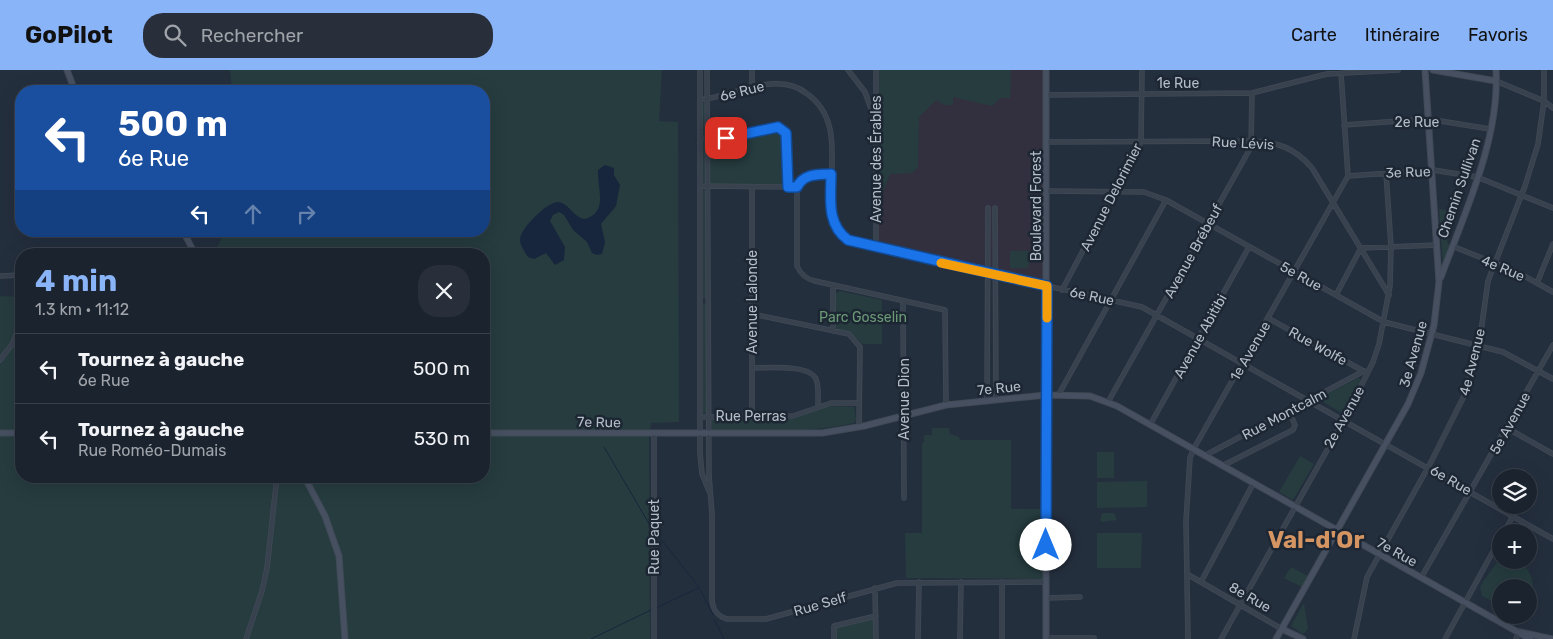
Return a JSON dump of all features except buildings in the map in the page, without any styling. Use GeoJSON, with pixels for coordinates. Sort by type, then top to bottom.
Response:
{"type":"FeatureCollection","features":[{"type":"Feature","properties":{"kind":"street"},"geometry":{"type":"LineString","coordinates":[[67,70],[73,85]]}},
{"type":"Feature","properties":{"kind":"street","name":"Rue Self"},"geometry":{"type":"LineString","coordinates":[[700,70],[700,435],[702,474],[710,492]]}},
{"type":"Feature","properties":{"kind":"street","name":"Rue Self"},"geometry":{"type":"LineString","coordinates":[[707,70],[709,435],[712,514],[712,600],[714,610],[722,617],[766,619],[896,583],[1046,582]]}},
{"type":"Feature","properties":{"kind":"street"},"geometry":{"type":"LineString","coordinates":[[752,70],[752,87]]}},
{"type":"Feature","properties":{"kind":"street"},"geometry":{"type":"LineString","coordinates":[[848,70],[865,92],[876,124]]}},
{"type":"Feature","properties":{"kind":"street","name":"Avenue des Érables"},"geometry":{"type":"LineString","coordinates":[[876,70],[876,248]]}},
{"type":"Feature","properties":{"kind":"street","name":"Boulevard Forest"},"geometry":{"type":"LineString","coordinates":[[1046,70],[1046,638]]}},
{"type":"Feature","properties":{"kind":"street","name":"Avenue Delorimier"},"geometry":{"type":"LineString","coordinates":[[1062,290],[1117,191],[1141,142],[1142,70]]}},
{"type":"Feature","properties":{"kind":"street","name":"1e Rue"},"geometry":{"type":"LineString","coordinates":[[1046,94],[1252,93],[1311,77],[1341,73],[1398,70]]}},
{"type":"Feature","properties":{"kind":"street","name":"3e Avenue"},"geometry":{"type":"LineString","coordinates":[[1276,639],[1415,390],[1431,335],[1439,282],[1425,70]]}},
{"type":"Feature","properties":{"kind":"street"},"geometry":{"type":"LineString","coordinates":[[1433,70],[1496,81],[1544,101],[1553,108]]}},
{"type":"Feature","properties":{"kind":"street","name":"Chemin Sullivan"},"geometry":{"type":"LineString","coordinates":[[1439,282],[1477,177],[1490,129],[1496,70]]}},
{"type":"Feature","properties":{"kind":"street","name":"4e Avenue"},"geometry":{"type":"LineString","coordinates":[[1354,639],[1366,580],[1460,408],[1478,345],[1488,281],[1522,194],[1538,144],[1544,101],[1544,70]]}},
{"type":"Feature","properties":{"kind":"street"},"geometry":{"type":"LineString","coordinates":[[1341,73],[1348,176]]}},
{"type":"Feature","properties":{"kind":"street","name":"6e Rue"},"geometry":{"type":"LineString","coordinates":[[700,100],[752,87],[773,84],[790,85],[803,90],[816,100],[826,114],[831,131],[831,214],[836,227],[848,240],[876,248],[1142,307],[1553,539]]}},
{"type":"Feature","properties":{"kind":"street","name":"Avenue Brébeuf"},"geometry":{"type":"LineString","coordinates":[[1108,402],[1208,224],[1252,141],[1252,93]]}},
{"type":"Feature","properties":{"kind":"street","name":"2e Rue"},"geometry":{"type":"LineString","coordinates":[[1344,125],[1428,119],[1490,129]]}},
{"type":"Feature","properties":{"kind":"street"},"geometry":{"type":"LineString","coordinates":[[700,138],[726,138],[778,127],[786,133],[788,140],[788,187]]}},
{"type":"Feature","properties":{"kind":"street","name":"Rue Lévis"},"geometry":{"type":"LineString","coordinates":[[1047,142],[1273,142],[1300,155],[1312,168],[1390,295]]}},
{"type":"Feature","properties":{"kind":"street","name":"3e Rue"},"geometry":{"type":"LineString","coordinates":[[1348,176],[1432,170],[1477,177],[1553,208]]}},
{"type":"Feature","properties":{"kind":"street","name":"2e Avenue"},"geometry":{"type":"LineString","coordinates":[[1221,639],[1344,420],[1379,344],[1390,295],[1391,246],[1386,173]]}},
{"type":"Feature","properties":{"kind":"street"},"geometry":{"type":"LineString","coordinates":[[831,174],[812,175],[800,180],[797,187],[797,266],[806,278],[945,310],[946,405]]}},
{"type":"Feature","properties":{"kind":"street","name":"1e Avenue"},"geometry":{"type":"LineString","coordinates":[[1188,639],[1186,513],[1190,463],[1193,450],[1348,176]]}},
{"type":"Feature","properties":{"kind":"street"},"geometry":{"type":"LineString","coordinates":[[700,186],[797,187]]}},
{"type":"Feature","properties":{"kind":"street","name":"Avenue Lalonde"},"geometry":{"type":"LineString","coordinates":[[752,187],[752,417]]}},
{"type":"Feature","properties":{"kind":"street","name":"5e Rue"},"geometry":{"type":"LineString","coordinates":[[1047,191],[1144,192],[1166,200],[1384,322],[1502,352],[1553,379]]}},
{"type":"Feature","properties":{"kind":"street"},"geometry":{"type":"LineString","coordinates":[[1059,394],[1166,200]]}},
{"type":"Feature","properties":{"kind":"street"},"geometry":{"type":"LineString","coordinates":[[987,400],[988,208]]}},
{"type":"Feature","properties":{"kind":"street"},"geometry":{"type":"LineString","coordinates":[[995,208],[996,400]]}},
{"type":"Feature","properties":{"kind":"street"},"geometry":{"type":"LineString","coordinates":[[1537,284],[1553,244]]}},
{"type":"Feature","properties":{"kind":"street"},"geometry":{"type":"LineString","coordinates":[[1336,295],[1361,248],[1437,245]]}},
{"type":"Feature","properties":{"kind":"street","name":"4e Rue"},"geometry":{"type":"LineString","coordinates":[[1452,246],[1517,272],[1553,292]]}},
{"type":"Feature","properties":{"kind":"street","name":"Avenue Abitibi"},"geometry":{"type":"LineString","coordinates":[[1150,426],[1249,247]]}},
{"type":"Feature","properties":{"kind":"street"},"geometry":{"type":"LineString","coordinates":[[0,276],[15,275]]}},
{"type":"Feature","properties":{"kind":"street"},"geometry":{"type":"LineString","coordinates":[[833,285],[833,332]]}},
{"type":"Feature","properties":{"kind":"street"},"geometry":{"type":"LineString","coordinates":[[700,301],[708,300]]}},
{"type":"Feature","properties":{"kind":"street","name":"Avenue Dion"},"geometry":{"type":"LineString","coordinates":[[903,301],[904,498]]}},
{"type":"Feature","properties":{"kind":"street"},"geometry":{"type":"LineString","coordinates":[[752,314],[849,334],[860,346],[859,427]]}},
{"type":"Feature","properties":{"kind":"street","name":"Rue Wolfe"},"geometry":{"type":"LineString","coordinates":[[1268,318],[1366,372]]}},
{"type":"Feature","properties":{"kind":"street"},"geometry":{"type":"LineString","coordinates":[[0,360],[15,338]]}},
{"type":"Feature","properties":{"kind":"street","name":"5e Avenue"},"geometry":{"type":"LineString","coordinates":[[1421,578],[1553,345]]}},
{"type":"Feature","properties":{"kind":"street"},"geometry":{"type":"LineString","coordinates":[[752,368],[786,368],[810,372],[817,379],[818,406]]}},
{"type":"Feature","properties":{"kind":"street","name":"Rue Montcalm"},"geometry":{"type":"LineString","coordinates":[[1204,456],[1366,372]]}},
{"type":"Feature","properties":{"kind":"street","name":"7e Rue"},"geometry":{"type":"LineString","coordinates":[[490,433],[709,435],[822,433],[859,427],[904,414],[946,405],[1059,394],[1090,396],[1108,402],[1337,532],[1519,632],[1527,639]]}},
{"type":"Feature","properties":{"kind":"street","name":"Rue Perras"},"geometry":{"type":"LineString","coordinates":[[700,417],[793,416],[831,403],[859,403]]}},
{"type":"Feature","properties":{"kind":"street"},"geometry":{"type":"LineString","coordinates":[[1222,466],[1293,430],[1295,425],[1289,412]]}},
{"type":"Feature","properties":{"kind":"street"},"geometry":{"type":"LineString","coordinates":[[1506,428],[1553,454]]}},
{"type":"Feature","properties":{"kind":"street"},"geometry":{"type":"LineString","coordinates":[[0,433],[15,433]]}},
{"type":"Feature","properties":{"kind":"street","name":"Rue Paquet"},"geometry":{"type":"LineString","coordinates":[[654,435],[654,639]]}},
{"type":"Feature","properties":{"kind":"street"},"geometry":{"type":"LineString","coordinates":[[246,639],[262,592],[267,568],[276,483]]}},
{"type":"Feature","properties":{"kind":"street"},"geometry":{"type":"LineString","coordinates":[[308,483],[325,516],[339,556],[345,639]]}},
{"type":"Feature","properties":{"kind":"street"},"geometry":{"type":"LineString","coordinates":[[1201,582],[1253,484]]}},
{"type":"Feature","properties":{"kind":"street"},"geometry":{"type":"LineString","coordinates":[[1508,524],[1513,516]]}},
{"type":"Feature","properties":{"kind":"street"},"geometry":{"type":"LineString","coordinates":[[1444,639],[1492,554]]}},
{"type":"Feature","properties":{"kind":"street","name":"8e Rue"},"geometry":{"type":"LineString","coordinates":[[1187,574],[1302,639]]}},
{"type":"Feature","properties":{"kind":"street"},"geometry":{"type":"LineString","coordinates":[[918,582],[918,639]]}},
{"type":"Feature","properties":{"kind":"street"},"geometry":{"type":"LineString","coordinates":[[960,639],[961,582]]}},
{"type":"Feature","properties":{"kind":"street"},"geometry":{"type":"LineString","coordinates":[[1002,582],[1002,639]]}},
{"type":"Feature","properties":{"kind":"street"},"geometry":{"type":"LineString","coordinates":[[875,588],[876,639]]}},
{"type":"Feature","properties":{"kind":"street"},"geometry":{"type":"LineString","coordinates":[[1046,598],[1080,597]]}},
{"type":"Feature","properties":{"kind":"street"},"geometry":{"type":"LineString","coordinates":[[834,639],[834,626],[876,616]]}},
{"type":"Feature","properties":{"kind":"street"},"geometry":{"type":"LineString","coordinates":[[1516,639],[1519,632]]}},
{"type":"Feature","properties":{"kind":"street","name":"7e Rue"},"geometry":{"type":"LineString","coordinates":[[1519,632],[1552,639]]}},
{"type":"Feature","properties":{"kind":"street"},"geometry":{"type":"LineString","coordinates":[[1046,638],[1094,638]]}},
{"type":"Feature","properties":{"kind":"shaded area"},"geometry":{"type":"Polygon","coordinates":[[[879,70],[1043,70],[1044,283],[879,247],[879,70]]]}},
{"type":"Feature","properties":{"kind":"green space"},"geometry":{"type":"Polygon","coordinates":[[[230,70],[662,70],[659,121],[678,122],[679,422],[651,423],[649,438],[650,639],[0,639],[0,296],[15,297],[15,483],[490,483],[490,248],[216,248],[221,237],[490,237],[490,85],[231,85],[230,70]]]}},
{"type":"Feature","properties":{"kind":"green space"},"geometry":{"type":"Polygon","coordinates":[[[879,70],[1011,70],[1010,98],[1000,98],[992,106],[953,97],[953,105],[944,105],[936,100],[919,117],[918,167],[912,173],[890,174],[883,192],[880,192],[879,70]]]}},
{"type":"Feature","properties":{"kind":"green space"},"geometry":{"type":"Polygon","coordinates":[[[702,103],[705,103],[706,134],[702,134],[702,103]]]}},
{"type":"Feature","properties":{"kind":"green space"},"geometry":{"type":"Polygon","coordinates":[[[778,127],[786,133],[788,187],[708,186],[708,138],[726,138],[778,127]]]}},
{"type":"Feature","properties":{"kind":"green space"},"geometry":{"type":"Polygon","coordinates":[[[702,141],[706,141],[706,183],[703,183],[702,141]]]}},
{"type":"Feature","properties":{"kind":"green space"},"geometry":{"type":"Polygon","coordinates":[[[703,190],[706,190],[706,298],[703,298],[703,190]]]}},
{"type":"Feature","properties":{"kind":"green space"},"geometry":{"type":"Polygon","coordinates":[[[1439,209],[1458,212],[1447,242],[1450,246],[1443,266],[1439,209]]]}},
{"type":"Feature","properties":{"kind":"green space"},"geometry":{"type":"Polygon","coordinates":[[[1010,251],[1031,251],[1028,268],[1010,268],[1010,251]]]}},
{"type":"Feature","properties":{"kind":"green space","name":"Parc Gosselin"},"geometry":{"type":"Polygon","coordinates":[[[840,291],[882,300],[882,344],[862,344],[850,332],[837,329],[835,325],[835,294],[840,291]]]}},
{"type":"Feature","properties":{"kind":"green space"},"geometry":{"type":"Polygon","coordinates":[[[703,304],[706,304],[706,413],[703,413],[703,304]]]}},
{"type":"Feature","properties":{"kind":"green space"},"geometry":{"type":"Polygon","coordinates":[[[1358,378],[1361,380],[1342,413],[1318,399],[1358,378]]]}},
{"type":"Feature","properties":{"kind":"green space"},"geometry":{"type":"Polygon","coordinates":[[[827,406],[854,407],[856,420],[854,423],[801,430],[712,431],[711,418],[793,419],[827,406]]]}},
{"type":"Feature","properties":{"kind":"green space"},"geometry":{"type":"Polygon","coordinates":[[[932,428],[949,428],[950,434],[959,437],[960,440],[1011,440],[1011,509],[1044,509],[1043,579],[906,578],[905,533],[922,533],[922,443],[924,443],[924,435],[932,435],[932,428]]]}},
{"type":"Feature","properties":{"kind":"green space"},"geometry":{"type":"Polygon","coordinates":[[[1097,452],[1114,452],[1114,478],[1097,478],[1097,452]]]}},
{"type":"Feature","properties":{"kind":"green space"},"geometry":{"type":"Polygon","coordinates":[[[1300,456],[1314,464],[1293,500],[1279,492],[1300,456]]]}},
{"type":"Feature","properties":{"kind":"green space"},"geometry":{"type":"Polygon","coordinates":[[[1147,481],[1147,507],[1097,508],[1097,482],[1147,481]]]}},
{"type":"Feature","properties":{"kind":"green space"},"geometry":{"type":"Polygon","coordinates":[[[1102,513],[1114,513],[1117,520],[1102,522],[1100,520],[1102,513]]]}},
{"type":"Feature","properties":{"kind":"green space"},"geometry":{"type":"Polygon","coordinates":[[[1097,533],[1142,533],[1141,568],[1097,568],[1097,533]]]}},
{"type":"Feature","properties":{"kind":"green space"},"geometry":{"type":"Polygon","coordinates":[[[1291,567],[1308,576],[1302,587],[1284,578],[1291,567]]]}},
{"type":"Feature","properties":{"kind":"green space"},"geometry":{"type":"Polygon","coordinates":[[[1492,569],[1527,569],[1531,575],[1532,579],[1492,579],[1492,601],[1482,596],[1480,586],[1492,569]]]}},
{"type":"Feature","properties":{"kind":"green space"},"geometry":{"type":"Polygon","coordinates":[[[1304,603],[1308,629],[1303,634],[1291,626],[1304,603]]]}},
{"type":"Feature","properties":{"kind":"green space"},"geometry":{"type":"Polygon","coordinates":[[[876,616],[876,639],[834,639],[834,626],[876,616]]]}},
{"type":"Feature","properties":{"kind":"water"},"geometry":{"type":"Polygon","coordinates":[[[605,165],[614,168],[614,175],[620,185],[616,206],[601,224],[605,242],[602,254],[592,253],[587,242],[573,230],[564,215],[559,212],[553,215],[550,221],[565,247],[564,260],[555,265],[546,253],[534,259],[528,257],[521,244],[521,234],[530,222],[548,206],[553,203],[561,203],[577,216],[584,219],[592,216],[597,211],[600,199],[598,170],[605,165]]]}},
{"type":"Feature","properties":{"kind":"waterway"},"geometry":{"type":"LineString","coordinates":[[604,447],[651,527]]}},
{"type":"Feature","properties":{"kind":"waterway"},"geometry":{"type":"LineString","coordinates":[[656,533],[699,587],[713,615]]}},
{"type":"Feature","properties":{"kind":"waterway"},"geometry":{"type":"LineString","coordinates":[[656,608],[698,588]]}},
{"type":"Feature","properties":{"kind":"waterway"},"geometry":{"type":"LineString","coordinates":[[591,639],[651,610]]}},
{"type":"Feature","properties":{"kind":"waterway"},"geometry":{"type":"LineString","coordinates":[[714,619],[724,639]]}},
{"type":"Feature","properties":{"kind":"slow traffic"},"geometry":{"type":"LineString","coordinates":[[941,263],[1047,286],[1047,318]]}},
{"type":"Feature","properties":{"kind":"district","name":"Val-d'Or"},"geometry":{"type":"Point","coordinates":[1316,540]}},
{"type":"Feature","properties":{"kind":"route"},"geometry":{"type":"LineString","coordinates":[[726,138],[778,127],[786,133],[788,140],[788,187],[797,187],[800,180],[812,175],[831,174],[831,214],[836,227],[848,240],[930,261],[1047,286],[1046,545]]}}]}
